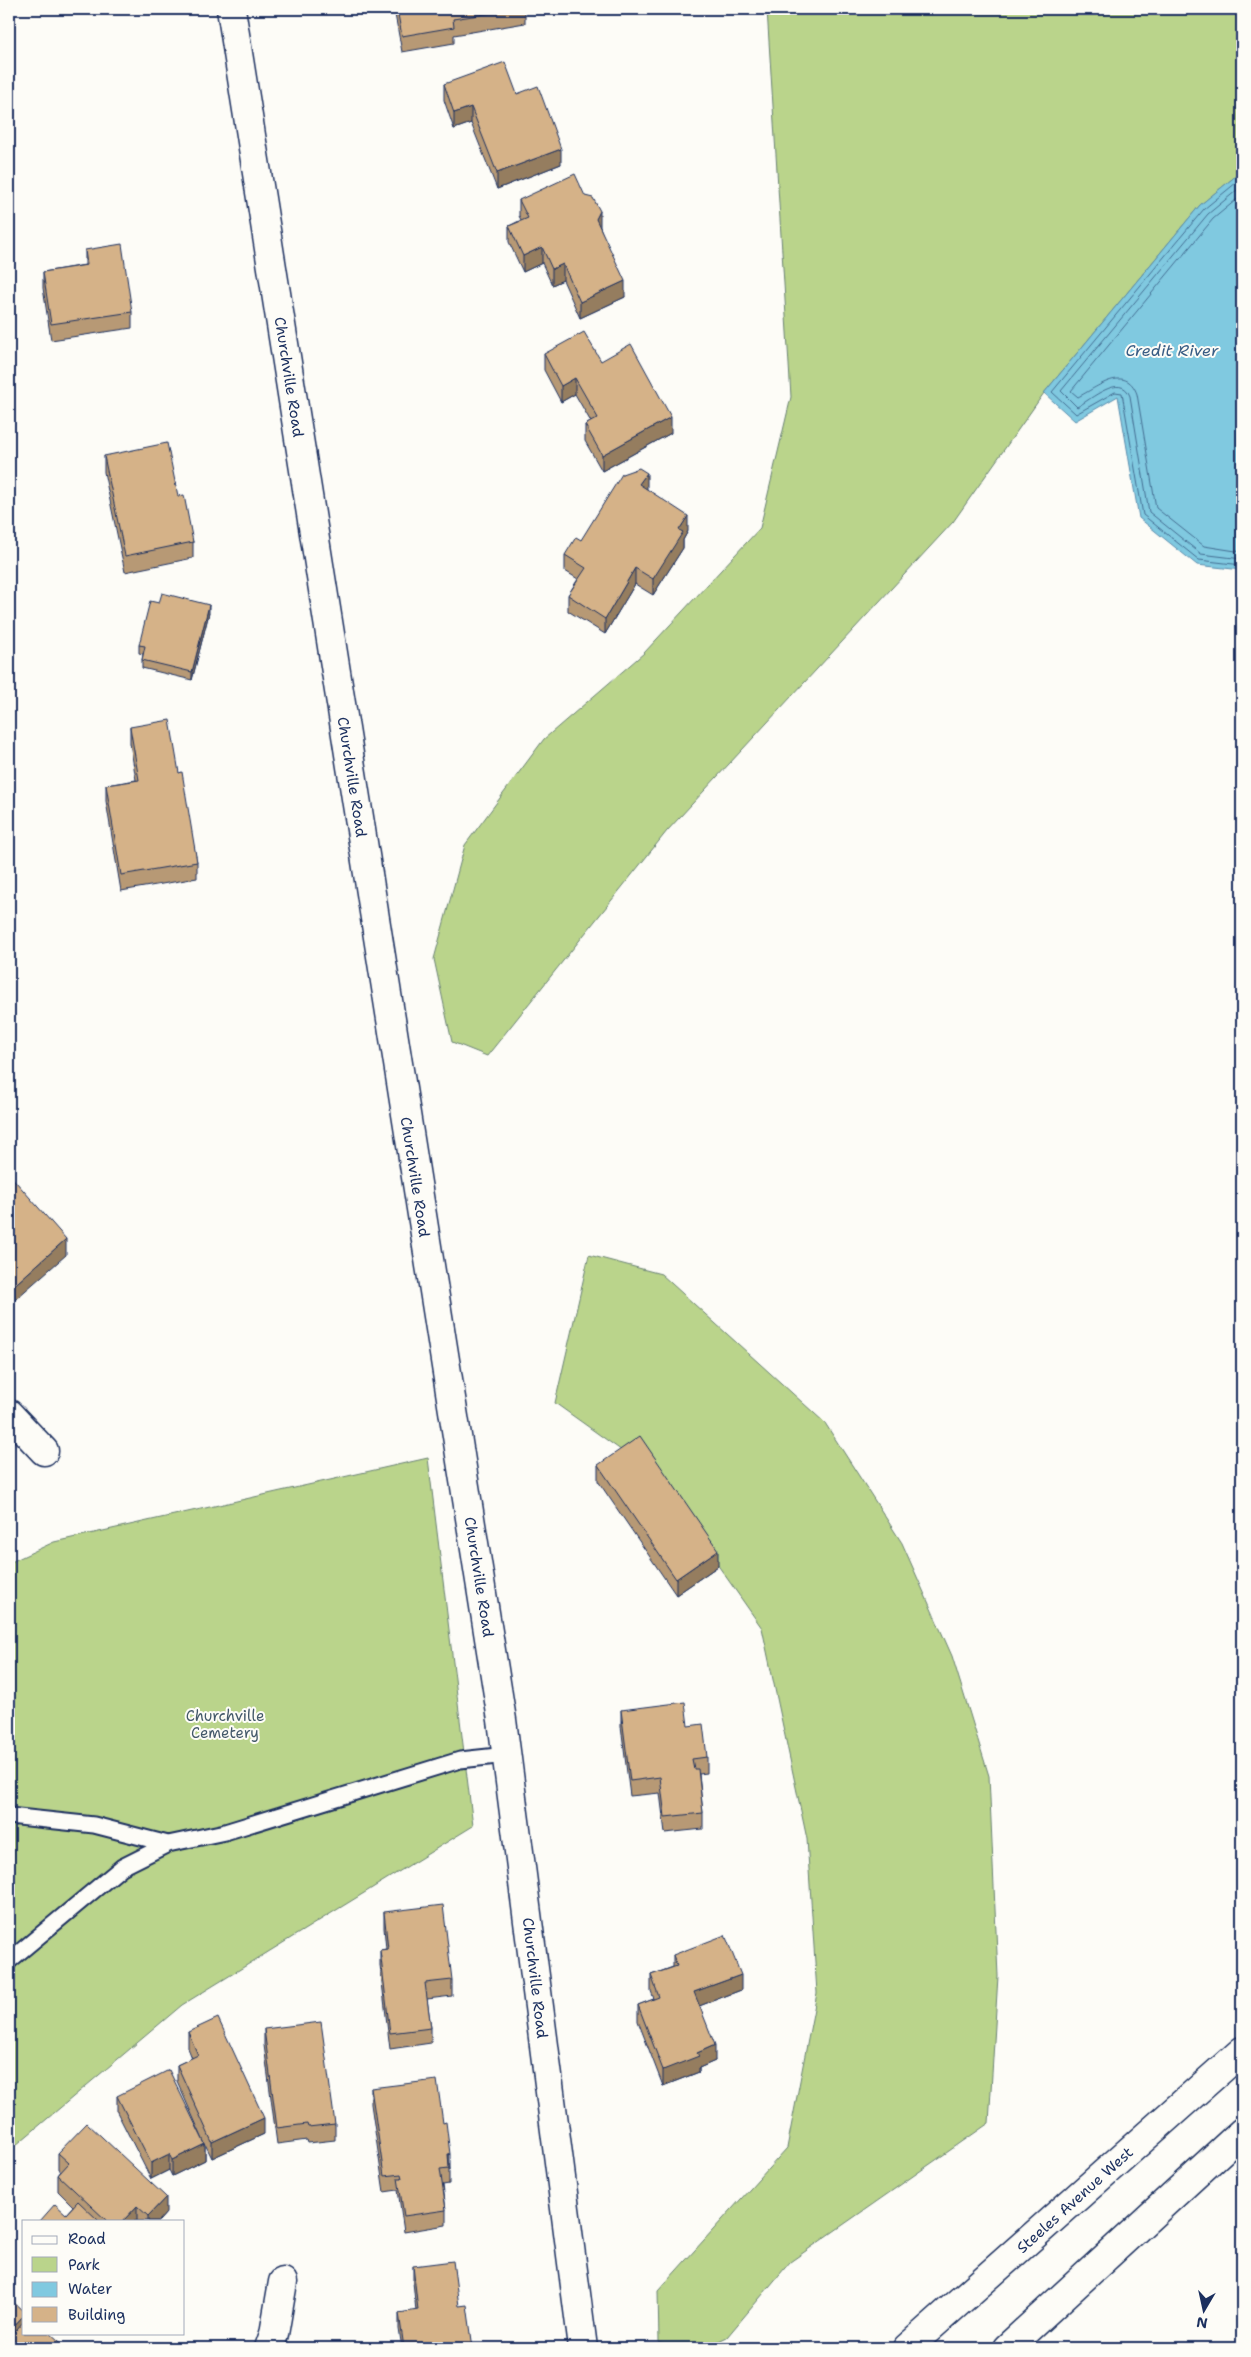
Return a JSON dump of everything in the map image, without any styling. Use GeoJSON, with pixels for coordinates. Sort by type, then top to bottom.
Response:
{"type":"FeatureCollection","features":[{"type":"Feature","properties":{"kind":"street","name":"Churchville Road"},"geometry":{"type":"LineString","coordinates":[[231,9],[507,1755],[582,2348]]}},
{"type":"Feature","properties":{"kind":"street"},"geometry":{"type":"LineString","coordinates":[[9,1414],[44,1451]]}},
{"type":"Feature","properties":{"kind":"street","name":"Steeles Avenue West"},"geometry":{"type":"LineString","coordinates":[[907,2348],[1242,2051]]}},
{"type":"Feature","properties":{"kind":"street"},"geometry":{"type":"LineString","coordinates":[[1007,2348],[1242,2132]]}},
{"type":"Feature","properties":{"kind":"street"},"geometry":{"type":"LineString","coordinates":[[269,2348],[274,2334],[283,2282]]}},
{"type":"Feature","properties":{"kind":"lane"},"geometry":{"type":"LineString","coordinates":[[9,1961],[122,1867],[168,1844],[225,1832],[460,1760],[507,1755]]}},
{"type":"Feature","properties":{"kind":"lane"},"geometry":{"type":"LineString","coordinates":[[9,1816],[94,1825],[168,1844]]}},
{"type":"Feature","properties":{"kind":"green space"},"geometry":{"type":"Polygon","coordinates":[[[767,9],[1242,9],[1242,171],[1200,205],[1044,393],[953,522],[667,831],[487,1056],[452,1042],[434,959],[465,845],[544,739],[644,653],[760,528],[791,397],[767,9]]]}},
{"type":"Feature","properties":{"kind":"green space"},"geometry":{"type":"Polygon","coordinates":[[[589,1255],[661,1274],[825,1423],[902,1543],[952,1656],[989,1776],[998,1976],[989,2123],[790,2262],[727,2337],[704,2348],[669,2348],[659,2342],[658,2291],[787,2148],[817,1993],[807,1839],[762,1628],[653,1473],[555,1403],[589,1255]]]}},
{"type":"Feature","properties":{"kind":"green space","name":"Churchville Cemetery"},"geometry":{"type":"Polygon","coordinates":[[[428,1458],[473,1826],[182,2005],[9,2151],[9,1563],[54,1542],[428,1458]]]}},
{"type":"Feature","properties":{"kind":"water","name":"Credit River"},"geometry":{"type":"Polygon","coordinates":[[[1242,171],[1242,570],[1197,565],[1139,518],[1118,396],[1075,421],[1044,393],[1200,205],[1242,171]]]}},
{"type":"Feature","properties":{"kind":"building"},"geometry":{"type":"Polygon","coordinates":[[[397,9],[518,9],[453,19],[454,27],[402,36],[397,9]]]}},
{"type":"Feature","properties":{"kind":"building"},"geometry":{"type":"Polygon","coordinates":[[[505,62],[517,94],[538,86],[561,149],[497,173],[471,107],[454,113],[444,84],[505,62]]]}},
{"type":"Feature","properties":{"kind":"building"},"geometry":{"type":"Polygon","coordinates":[[[575,174],[585,196],[593,198],[600,211],[596,219],[625,281],[580,302],[563,264],[552,269],[542,247],[523,256],[509,226],[528,218],[519,200],[575,174]]]}},
{"type":"Feature","properties":{"kind":"building"},"geometry":{"type":"Polygon","coordinates":[[[122,244],[132,312],[51,324],[43,272],[87,265],[85,250],[122,244]]]}},
{"type":"Feature","properties":{"kind":"building"},"geometry":{"type":"Polygon","coordinates":[[[584,332],[601,361],[631,344],[671,417],[602,455],[585,425],[598,418],[575,378],[561,386],[544,354],[584,332]]]}},
{"type":"Feature","properties":{"kind":"building"},"geometry":{"type":"Polygon","coordinates":[[[167,443],[178,496],[184,495],[193,542],[125,556],[104,456],[167,443]]]}},
{"type":"Feature","properties":{"kind":"building"},"geometry":{"type":"Polygon","coordinates":[[[639,468],[647,473],[639,484],[688,516],[679,530],[683,532],[653,579],[635,568],[605,619],[568,595],[586,568],[565,555],[576,537],[581,540],[622,474],[639,468]]]}},
{"type":"Feature","properties":{"kind":"building"},"geometry":{"type":"Polygon","coordinates":[[[162,593],[209,605],[192,672],[142,660],[145,646],[139,645],[150,601],[159,603],[162,593]]]}},
{"type":"Feature","properties":{"kind":"building"},"geometry":{"type":"Polygon","coordinates":[[[170,720],[179,773],[182,772],[197,862],[121,875],[106,785],[139,780],[130,727],[170,720]]]}},
{"type":"Feature","properties":{"kind":"building"},"geometry":{"type":"Polygon","coordinates":[[[9,1174],[66,1239],[9,1290],[9,1174]]]}},
{"type":"Feature","properties":{"kind":"building"},"geometry":{"type":"Polygon","coordinates":[[[640,1436],[718,1550],[676,1579],[598,1465],[640,1436]]]}},
{"type":"Feature","properties":{"kind":"building"},"geometry":{"type":"Polygon","coordinates":[[[685,1702],[688,1726],[703,1724],[707,1757],[692,1759],[694,1769],[698,1769],[703,1813],[665,1817],[660,1777],[630,1781],[621,1710],[685,1702]]]}},
{"type":"Feature","properties":{"kind":"building"},"geometry":{"type":"Polygon","coordinates":[[[443,1905],[452,1980],[425,1983],[431,2028],[390,2033],[380,1950],[388,1949],[384,1912],[443,1905]]]}},
{"type":"Feature","properties":{"kind":"building"},"geometry":{"type":"Polygon","coordinates":[[[725,1935],[741,1975],[694,1992],[715,2045],[697,2053],[699,2056],[663,2070],[638,2005],[659,1997],[651,1975],[677,1966],[673,1955],[725,1935]]]}},
{"type":"Feature","properties":{"kind":"building"},"geometry":{"type":"Polygon","coordinates":[[[218,2018],[264,2118],[212,2142],[177,2065],[198,2055],[188,2032],[218,2018]]]}},
{"type":"Feature","properties":{"kind":"building"},"geometry":{"type":"Polygon","coordinates":[[[321,2022],[335,2124],[308,2127],[307,2124],[277,2128],[264,2029],[321,2022]]]}},
{"type":"Feature","properties":{"kind":"building"},"geometry":{"type":"Polygon","coordinates":[[[169,2070],[205,2144],[172,2160],[169,2154],[151,2163],[117,2096],[169,2070]]]}},
{"type":"Feature","properties":{"kind":"building"},"geometry":{"type":"Polygon","coordinates":[[[437,2080],[443,2123],[446,2122],[450,2154],[448,2154],[449,2168],[440,2169],[446,2210],[404,2216],[398,2178],[402,2178],[401,2174],[384,2176],[371,2088],[437,2080]]]}},
{"type":"Feature","properties":{"kind":"building"},"geometry":{"type":"Polygon","coordinates":[[[87,2123],[166,2197],[148,2216],[137,2206],[124,2220],[106,2220],[58,2175],[69,2163],[58,2153],[87,2123]]]}},
{"type":"Feature","properties":{"kind":"building"},"geometry":{"type":"Polygon","coordinates":[[[78,2201],[98,2220],[41,2220],[55,2204],[66,2214],[78,2201]]]}},
{"type":"Feature","properties":{"kind":"building"},"geometry":{"type":"Polygon","coordinates":[[[453,2261],[459,2306],[467,2305],[473,2348],[404,2348],[399,2313],[418,2310],[413,2266],[453,2261]]]}},
{"type":"Feature","properties":{"kind":"building"},"geometry":{"type":"Polygon","coordinates":[[[9,2298],[22,2310],[22,2317],[9,2331],[9,2298]]]}},
{"type":"Feature","properties":{"kind":"building"},"geometry":{"type":"Polygon","coordinates":[[[22,2323],[22,2334],[51,2334],[67,2348],[9,2348],[9,2338],[22,2323]]]}}]}
